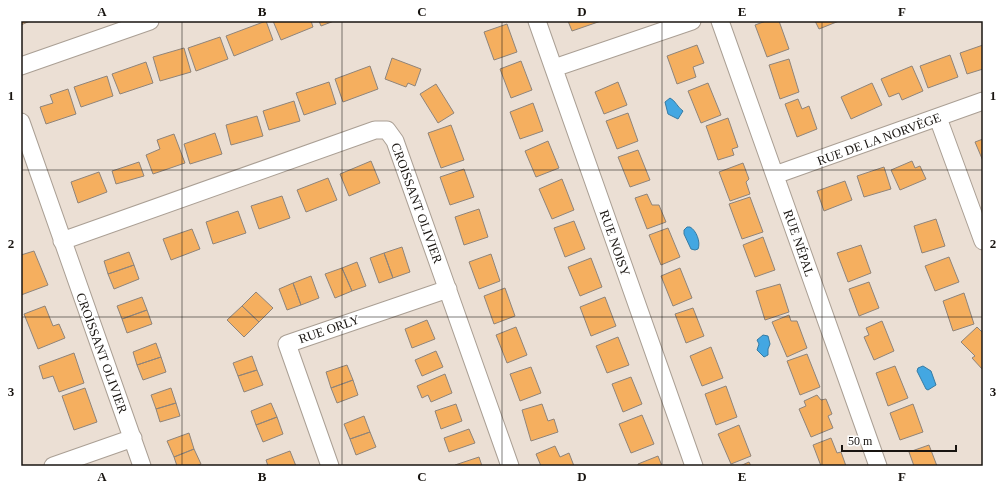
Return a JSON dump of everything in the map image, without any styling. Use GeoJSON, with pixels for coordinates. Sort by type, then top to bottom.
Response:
{"type":"FeatureCollection","features":[{"type":"Feature","properties":{"kind":"street"},"geometry":{"type":"LineString","coordinates":[[21,66],[150,21]]}},
{"type":"Feature","properties":{"kind":"street","name":"RUE NOISY"},"geometry":{"type":"LineString","coordinates":[[537,21],[694,466]]}},
{"type":"Feature","properties":{"kind":"street"},"geometry":{"type":"LineString","coordinates":[[554,68],[692,21]]}},
{"type":"Feature","properties":{"kind":"street","name":"RUE NÉPAL"},"geometry":{"type":"LineString","coordinates":[[720,21],[878,466]]}},
{"type":"Feature","properties":{"kind":"street","name":"RUE DE LA NORVÈGE"},"geometry":{"type":"LineString","coordinates":[[775,175],[983,101]]}},
{"type":"Feature","properties":{"kind":"street"},"geometry":{"type":"LineString","coordinates":[[938,118],[983,241]]}},
{"type":"Feature","properties":{"kind":"street","name":"CROISSANT OLIVIER"},"geometry":{"type":"LineString","coordinates":[[21,122],[142,466]]}},
{"type":"Feature","properties":{"kind":"street","name":"CROISSANT OLIVIER"},"geometry":{"type":"LineString","coordinates":[[62,241],[375,130],[387,130],[395,141],[510,466]]}},
{"type":"Feature","properties":{"kind":"street","name":"RUE ORLY"},"geometry":{"type":"LineString","coordinates":[[330,466],[287,344],[448,289]]}},
{"type":"Feature","properties":{"kind":"street"},"geometry":{"type":"LineString","coordinates":[[53,466],[132,438]]}},
{"type":"Feature","properties":{"kind":"water"},"geometry":{"type":"Polygon","coordinates":[[[670,98],[683,111],[678,119],[668,114],[665,102],[670,98]]]}},
{"type":"Feature","properties":{"kind":"water"},"geometry":{"type":"Polygon","coordinates":[[[687,227],[690,227],[696,233],[699,243],[698,249],[691,249],[684,234],[684,230],[687,227]]]}},
{"type":"Feature","properties":{"kind":"water"},"geometry":{"type":"Polygon","coordinates":[[[763,335],[768,336],[770,344],[768,355],[764,357],[757,350],[759,344],[757,340],[763,335]]]}},
{"type":"Feature","properties":{"kind":"water"},"geometry":{"type":"Polygon","coordinates":[[[923,366],[931,371],[936,385],[928,390],[926,389],[917,371],[918,368],[923,366]]]}},
{"type":"Feature","properties":{"kind":"building"},"geometry":{"type":"Polygon","coordinates":[[[21,21],[30,21],[21,25],[21,21]]]}},
{"type":"Feature","properties":{"kind":"building"},"geometry":{"type":"Polygon","coordinates":[[[266,21],[273,40],[234,56],[226,36],[266,21]]]}},
{"type":"Feature","properties":{"kind":"building"},"geometry":{"type":"Polygon","coordinates":[[[273,21],[311,21],[313,27],[281,40],[273,21]]]}},
{"type":"Feature","properties":{"kind":"building"},"geometry":{"type":"Polygon","coordinates":[[[319,21],[334,21],[321,26],[319,21]]]}},
{"type":"Feature","properties":{"kind":"building"},"geometry":{"type":"Polygon","coordinates":[[[568,21],[601,21],[572,31],[568,21]]]}},
{"type":"Feature","properties":{"kind":"building"},"geometry":{"type":"Polygon","coordinates":[[[766,21],[779,21],[789,49],[767,57],[755,25],[766,21]]]}},
{"type":"Feature","properties":{"kind":"building"},"geometry":{"type":"Polygon","coordinates":[[[815,21],[839,21],[819,29],[815,21]]]}},
{"type":"Feature","properties":{"kind":"building"},"geometry":{"type":"Polygon","coordinates":[[[507,24],[517,52],[494,60],[484,32],[507,24]]]}},
{"type":"Feature","properties":{"kind":"building"},"geometry":{"type":"Polygon","coordinates":[[[220,37],[228,59],[196,71],[188,48],[220,37]]]}},
{"type":"Feature","properties":{"kind":"building"},"geometry":{"type":"Polygon","coordinates":[[[697,45],[704,63],[693,67],[696,77],[677,84],[667,56],[697,45]]]}},
{"type":"Feature","properties":{"kind":"building"},"geometry":{"type":"Polygon","coordinates":[[[983,45],[983,69],[967,74],[960,53],[983,45]]]}},
{"type":"Feature","properties":{"kind":"building"},"geometry":{"type":"Polygon","coordinates":[[[184,48],[191,72],[160,81],[153,57],[184,48]]]}},
{"type":"Feature","properties":{"kind":"building"},"geometry":{"type":"Polygon","coordinates":[[[950,55],[958,77],[928,88],[920,66],[950,55]]]}},
{"type":"Feature","properties":{"kind":"building"},"geometry":{"type":"Polygon","coordinates":[[[392,58],[421,69],[415,86],[408,83],[406,87],[385,79],[392,58]]]}},
{"type":"Feature","properties":{"kind":"building"},"geometry":{"type":"Polygon","coordinates":[[[789,59],[799,92],[780,99],[769,65],[789,59]]]}},
{"type":"Feature","properties":{"kind":"building"},"geometry":{"type":"Polygon","coordinates":[[[521,61],[532,90],[511,98],[500,69],[521,61]]]}},
{"type":"Feature","properties":{"kind":"building"},"geometry":{"type":"Polygon","coordinates":[[[146,62],[153,83],[120,94],[112,74],[146,62]]]}},
{"type":"Feature","properties":{"kind":"building"},"geometry":{"type":"Polygon","coordinates":[[[370,66],[378,89],[343,102],[335,79],[370,66]]]}},
{"type":"Feature","properties":{"kind":"building"},"geometry":{"type":"Polygon","coordinates":[[[912,66],[923,91],[902,100],[899,93],[889,97],[881,79],[912,66]]]}},
{"type":"Feature","properties":{"kind":"building"},"geometry":{"type":"Polygon","coordinates":[[[107,76],[113,96],[81,107],[74,87],[107,76]]]}},
{"type":"Feature","properties":{"kind":"building"},"geometry":{"type":"Polygon","coordinates":[[[329,82],[336,104],[304,115],[296,93],[329,82]]]}},
{"type":"Feature","properties":{"kind":"building"},"geometry":{"type":"Polygon","coordinates":[[[618,82],[627,105],[604,114],[595,92],[618,82]]]}},
{"type":"Feature","properties":{"kind":"building"},"geometry":{"type":"Polygon","coordinates":[[[708,83],[721,115],[701,123],[688,91],[708,83]]]}},
{"type":"Feature","properties":{"kind":"building"},"geometry":{"type":"Polygon","coordinates":[[[872,83],[882,105],[851,119],[841,97],[872,83]]]}},
{"type":"Feature","properties":{"kind":"building"},"geometry":{"type":"Polygon","coordinates":[[[436,84],[454,113],[438,123],[420,94],[436,84]]]}},
{"type":"Feature","properties":{"kind":"building"},"geometry":{"type":"Polygon","coordinates":[[[68,89],[76,114],[46,124],[40,107],[53,103],[50,95],[68,89]]]}},
{"type":"Feature","properties":{"kind":"building"},"geometry":{"type":"Polygon","coordinates":[[[798,99],[802,109],[809,106],[817,129],[797,137],[785,104],[798,99]]]}},
{"type":"Feature","properties":{"kind":"building"},"geometry":{"type":"Polygon","coordinates":[[[294,101],[300,121],[269,130],[263,111],[294,101]]]}},
{"type":"Feature","properties":{"kind":"building"},"geometry":{"type":"Polygon","coordinates":[[[533,103],[543,131],[520,139],[510,112],[533,103]]]}},
{"type":"Feature","properties":{"kind":"building"},"geometry":{"type":"Polygon","coordinates":[[[628,113],[638,141],[617,149],[606,121],[628,113]]]}},
{"type":"Feature","properties":{"kind":"building"},"geometry":{"type":"Polygon","coordinates":[[[257,116],[263,136],[231,145],[226,125],[257,116]]]}},
{"type":"Feature","properties":{"kind":"building"},"geometry":{"type":"Polygon","coordinates":[[[728,118],[738,147],[732,149],[734,155],[718,160],[706,126],[728,118]]]}},
{"type":"Feature","properties":{"kind":"building"},"geometry":{"type":"Polygon","coordinates":[[[451,125],[464,160],[441,168],[428,133],[451,125]]]}},
{"type":"Feature","properties":{"kind":"building"},"geometry":{"type":"Polygon","coordinates":[[[215,133],[222,154],[190,164],[184,144],[215,133]]]}},
{"type":"Feature","properties":{"kind":"building"},"geometry":{"type":"Polygon","coordinates":[[[174,134],[185,163],[153,174],[146,155],[160,149],[157,140],[174,134]]]}},
{"type":"Feature","properties":{"kind":"building"},"geometry":{"type":"Polygon","coordinates":[[[983,139],[983,161],[975,142],[983,139]]]}},
{"type":"Feature","properties":{"kind":"building"},"geometry":{"type":"Polygon","coordinates":[[[548,141],[559,168],[536,177],[525,151],[548,141]]]}},
{"type":"Feature","properties":{"kind":"building"},"geometry":{"type":"Polygon","coordinates":[[[638,150],[650,180],[630,187],[618,157],[638,150]]]}},
{"type":"Feature","properties":{"kind":"building"},"geometry":{"type":"Polygon","coordinates":[[[371,161],[380,183],[349,196],[340,174],[371,161]]]}},
{"type":"Feature","properties":{"kind":"building"},"geometry":{"type":"Polygon","coordinates":[[[912,161],[915,168],[920,166],[926,179],[900,190],[891,170],[912,161]]]}},
{"type":"Feature","properties":{"kind":"building"},"geometry":{"type":"Polygon","coordinates":[[[139,162],[144,176],[116,184],[112,171],[139,162]]]}},
{"type":"Feature","properties":{"kind":"building"},"geometry":{"type":"Polygon","coordinates":[[[743,163],[749,179],[746,182],[750,194],[730,201],[719,172],[743,163]]]}},
{"type":"Feature","properties":{"kind":"building"},"geometry":{"type":"Polygon","coordinates":[[[884,167],[891,189],[864,197],[857,176],[884,167]]]}},
{"type":"Feature","properties":{"kind":"building"},"geometry":{"type":"Polygon","coordinates":[[[464,169],[474,197],[450,205],[440,177],[464,169]]]}},
{"type":"Feature","properties":{"kind":"building"},"geometry":{"type":"Polygon","coordinates":[[[99,172],[107,192],[78,203],[71,182],[99,172]]]}},
{"type":"Feature","properties":{"kind":"building"},"geometry":{"type":"Polygon","coordinates":[[[328,178],[337,200],[306,212],[297,190],[328,178]]]}},
{"type":"Feature","properties":{"kind":"building"},"geometry":{"type":"Polygon","coordinates":[[[562,179],[574,210],[552,219],[539,189],[562,179]]]}},
{"type":"Feature","properties":{"kind":"building"},"geometry":{"type":"Polygon","coordinates":[[[845,181],[852,200],[824,211],[817,191],[845,181]]]}},
{"type":"Feature","properties":{"kind":"building"},"geometry":{"type":"Polygon","coordinates":[[[647,194],[652,205],[659,205],[666,222],[647,229],[635,198],[647,194]]]}},
{"type":"Feature","properties":{"kind":"building"},"geometry":{"type":"Polygon","coordinates":[[[282,196],[290,218],[259,229],[251,206],[282,196]]]}},
{"type":"Feature","properties":{"kind":"building"},"geometry":{"type":"Polygon","coordinates":[[[750,197],[763,232],[742,239],[729,204],[750,197]]]}},
{"type":"Feature","properties":{"kind":"building"},"geometry":{"type":"Polygon","coordinates":[[[479,209],[488,237],[464,245],[455,217],[479,209]]]}},
{"type":"Feature","properties":{"kind":"building"},"geometry":{"type":"Polygon","coordinates":[[[238,211],[246,233],[213,244],[206,222],[238,211]]]}},
{"type":"Feature","properties":{"kind":"building"},"geometry":{"type":"Polygon","coordinates":[[[936,219],[945,246],[922,253],[914,226],[936,219]]]}},
{"type":"Feature","properties":{"kind":"building"},"geometry":{"type":"Polygon","coordinates":[[[574,221],[585,249],[565,257],[554,228],[574,221]]]}},
{"type":"Feature","properties":{"kind":"building"},"geometry":{"type":"Polygon","coordinates":[[[668,228],[680,257],[661,265],[649,235],[668,228]]]}},
{"type":"Feature","properties":{"kind":"building"},"geometry":{"type":"Polygon","coordinates":[[[192,229],[200,249],[171,260],[163,239],[192,229]]]}},
{"type":"Feature","properties":{"kind":"building"},"geometry":{"type":"Polygon","coordinates":[[[763,237],[775,270],[755,277],[743,245],[763,237]]]}},
{"type":"Feature","properties":{"kind":"building"},"geometry":{"type":"Polygon","coordinates":[[[861,245],[871,273],[848,282],[837,253],[861,245]]]}},
{"type":"Feature","properties":{"kind":"building"},"geometry":{"type":"Polygon","coordinates":[[[402,247],[410,272],[393,278],[384,253],[402,247]]]}},
{"type":"Feature","properties":{"kind":"building"},"geometry":{"type":"Polygon","coordinates":[[[34,251],[48,285],[21,295],[21,255],[34,251]]]}},
{"type":"Feature","properties":{"kind":"building"},"geometry":{"type":"Polygon","coordinates":[[[129,252],[134,265],[108,274],[104,261],[129,252]]]}},
{"type":"Feature","properties":{"kind":"building"},"geometry":{"type":"Polygon","coordinates":[[[384,253],[393,278],[379,283],[370,258],[384,253]]]}},
{"type":"Feature","properties":{"kind":"building"},"geometry":{"type":"Polygon","coordinates":[[[491,254],[500,281],[479,289],[469,262],[491,254]]]}},
{"type":"Feature","properties":{"kind":"building"},"geometry":{"type":"Polygon","coordinates":[[[949,257],[959,282],[935,291],[925,266],[949,257]]]}},
{"type":"Feature","properties":{"kind":"building"},"geometry":{"type":"Polygon","coordinates":[[[591,258],[602,287],[580,296],[568,267],[591,258]]]}},
{"type":"Feature","properties":{"kind":"building"},"geometry":{"type":"Polygon","coordinates":[[[357,262],[366,286],[352,291],[342,268],[357,262]]]}},
{"type":"Feature","properties":{"kind":"building"},"geometry":{"type":"Polygon","coordinates":[[[134,265],[139,279],[114,289],[108,274],[134,265]]]}},
{"type":"Feature","properties":{"kind":"building"},"geometry":{"type":"Polygon","coordinates":[[[342,268],[352,291],[335,298],[325,274],[342,268]]]}},
{"type":"Feature","properties":{"kind":"building"},"geometry":{"type":"Polygon","coordinates":[[[680,268],[692,298],[673,306],[661,276],[680,268]]]}},
{"type":"Feature","properties":{"kind":"building"},"geometry":{"type":"Polygon","coordinates":[[[311,276],[319,298],[301,305],[293,283],[311,276]]]}},
{"type":"Feature","properties":{"kind":"building"},"geometry":{"type":"Polygon","coordinates":[[[869,282],[879,308],[859,316],[849,289],[869,282]]]}},
{"type":"Feature","properties":{"kind":"building"},"geometry":{"type":"Polygon","coordinates":[[[293,283],[301,305],[287,310],[279,289],[293,283]]]}},
{"type":"Feature","properties":{"kind":"building"},"geometry":{"type":"Polygon","coordinates":[[[780,284],[789,312],[765,320],[756,291],[780,284]]]}},
{"type":"Feature","properties":{"kind":"building"},"geometry":{"type":"Polygon","coordinates":[[[505,288],[515,316],[494,324],[484,296],[505,288]]]}},
{"type":"Feature","properties":{"kind":"building"},"geometry":{"type":"Polygon","coordinates":[[[256,292],[273,308],[259,322],[242,306],[256,292]]]}},
{"type":"Feature","properties":{"kind":"building"},"geometry":{"type":"Polygon","coordinates":[[[964,293],[974,324],[953,331],[943,301],[964,293]]]}},
{"type":"Feature","properties":{"kind":"building"},"geometry":{"type":"Polygon","coordinates":[[[142,297],[147,310],[122,319],[117,306],[142,297]]]}},
{"type":"Feature","properties":{"kind":"building"},"geometry":{"type":"Polygon","coordinates":[[[605,297],[616,326],[591,336],[580,307],[605,297]]]}},
{"type":"Feature","properties":{"kind":"building"},"geometry":{"type":"Polygon","coordinates":[[[45,306],[53,326],[59,324],[65,338],[38,349],[24,314],[45,306]]]}},
{"type":"Feature","properties":{"kind":"building"},"geometry":{"type":"Polygon","coordinates":[[[242,306],[259,322],[244,337],[227,320],[242,306]]]}},
{"type":"Feature","properties":{"kind":"building"},"geometry":{"type":"Polygon","coordinates":[[[693,308],[704,336],[686,343],[675,314],[693,308]]]}},
{"type":"Feature","properties":{"kind":"building"},"geometry":{"type":"Polygon","coordinates":[[[147,310],[152,324],[127,333],[122,319],[147,310]]]}},
{"type":"Feature","properties":{"kind":"building"},"geometry":{"type":"Polygon","coordinates":[[[789,315],[791,321],[797,321],[807,348],[787,357],[772,322],[789,315]]]}},
{"type":"Feature","properties":{"kind":"building"},"geometry":{"type":"Polygon","coordinates":[[[427,320],[435,339],[412,348],[405,329],[427,320]]]}},
{"type":"Feature","properties":{"kind":"building"},"geometry":{"type":"Polygon","coordinates":[[[882,321],[894,351],[874,360],[864,337],[869,335],[866,328],[882,321]]]}},
{"type":"Feature","properties":{"kind":"building"},"geometry":{"type":"Polygon","coordinates":[[[516,327],[527,355],[507,363],[496,335],[516,327]]]}},
{"type":"Feature","properties":{"kind":"building"},"geometry":{"type":"Polygon","coordinates":[[[977,327],[983,333],[983,370],[972,358],[975,356],[961,342],[977,327]]]}},
{"type":"Feature","properties":{"kind":"building"},"geometry":{"type":"Polygon","coordinates":[[[618,337],[629,365],[607,373],[596,346],[618,337]]]}},
{"type":"Feature","properties":{"kind":"building"},"geometry":{"type":"Polygon","coordinates":[[[156,343],[161,357],[137,365],[133,352],[156,343]]]}},
{"type":"Feature","properties":{"kind":"building"},"geometry":{"type":"Polygon","coordinates":[[[711,347],[723,378],[702,386],[690,356],[711,347]]]}},
{"type":"Feature","properties":{"kind":"building"},"geometry":{"type":"Polygon","coordinates":[[[436,351],[443,367],[422,376],[415,360],[436,351]]]}},
{"type":"Feature","properties":{"kind":"building"},"geometry":{"type":"Polygon","coordinates":[[[74,353],[84,383],[59,392],[53,376],[43,379],[39,366],[74,353]]]}},
{"type":"Feature","properties":{"kind":"building"},"geometry":{"type":"Polygon","coordinates":[[[807,354],[820,387],[800,395],[787,361],[807,354]]]}},
{"type":"Feature","properties":{"kind":"building"},"geometry":{"type":"Polygon","coordinates":[[[252,356],[257,370],[238,376],[233,363],[252,356]]]}},
{"type":"Feature","properties":{"kind":"building"},"geometry":{"type":"Polygon","coordinates":[[[161,357],[166,372],[143,380],[137,365],[161,357]]]}},
{"type":"Feature","properties":{"kind":"building"},"geometry":{"type":"Polygon","coordinates":[[[347,365],[353,380],[331,388],[326,372],[347,365]]]}},
{"type":"Feature","properties":{"kind":"building"},"geometry":{"type":"Polygon","coordinates":[[[895,366],[908,398],[888,406],[876,373],[895,366]]]}},
{"type":"Feature","properties":{"kind":"building"},"geometry":{"type":"Polygon","coordinates":[[[531,367],[541,393],[520,401],[510,374],[531,367]]]}},
{"type":"Feature","properties":{"kind":"building"},"geometry":{"type":"Polygon","coordinates":[[[257,370],[263,385],[244,392],[238,376],[257,370]]]}},
{"type":"Feature","properties":{"kind":"building"},"geometry":{"type":"Polygon","coordinates":[[[445,374],[452,393],[431,402],[428,395],[422,398],[417,386],[445,374]]]}},
{"type":"Feature","properties":{"kind":"building"},"geometry":{"type":"Polygon","coordinates":[[[631,377],[642,404],[623,412],[612,384],[631,377]]]}},
{"type":"Feature","properties":{"kind":"building"},"geometry":{"type":"Polygon","coordinates":[[[353,380],[358,395],[337,403],[331,388],[353,380]]]}},
{"type":"Feature","properties":{"kind":"building"},"geometry":{"type":"Polygon","coordinates":[[[726,386],[737,417],[716,425],[705,394],[726,386]]]}},
{"type":"Feature","properties":{"kind":"building"},"geometry":{"type":"Polygon","coordinates":[[[85,388],[97,422],[74,430],[62,396],[85,388]]]}},
{"type":"Feature","properties":{"kind":"building"},"geometry":{"type":"Polygon","coordinates":[[[171,388],[176,403],[156,409],[151,395],[171,388]]]}},
{"type":"Feature","properties":{"kind":"building"},"geometry":{"type":"Polygon","coordinates":[[[817,395],[821,400],[826,399],[832,414],[828,416],[833,428],[811,437],[799,409],[806,406],[804,401],[817,395]]]}},
{"type":"Feature","properties":{"kind":"building"},"geometry":{"type":"Polygon","coordinates":[[[176,403],[180,416],[160,422],[156,409],[176,403]]]}},
{"type":"Feature","properties":{"kind":"building"},"geometry":{"type":"Polygon","coordinates":[[[271,403],[277,417],[256,425],[251,411],[271,403]]]}},
{"type":"Feature","properties":{"kind":"building"},"geometry":{"type":"Polygon","coordinates":[[[456,404],[462,421],[441,429],[435,411],[456,404]]]}},
{"type":"Feature","properties":{"kind":"building"},"geometry":{"type":"Polygon","coordinates":[[[542,404],[548,421],[554,419],[558,432],[531,441],[522,410],[542,404]]]}},
{"type":"Feature","properties":{"kind":"building"},"geometry":{"type":"Polygon","coordinates":[[[913,404],[923,432],[900,440],[890,413],[913,404]]]}},
{"type":"Feature","properties":{"kind":"building"},"geometry":{"type":"Polygon","coordinates":[[[642,415],[654,444],[631,453],[619,424],[642,415]]]}},
{"type":"Feature","properties":{"kind":"building"},"geometry":{"type":"Polygon","coordinates":[[[364,416],[370,432],[350,439],[344,424],[364,416]]]}},
{"type":"Feature","properties":{"kind":"building"},"geometry":{"type":"Polygon","coordinates":[[[277,417],[283,434],[263,442],[256,425],[277,417]]]}},
{"type":"Feature","properties":{"kind":"building"},"geometry":{"type":"Polygon","coordinates":[[[739,425],[751,456],[731,464],[718,434],[739,425]]]}},
{"type":"Feature","properties":{"kind":"building"},"geometry":{"type":"Polygon","coordinates":[[[469,429],[475,443],[449,452],[444,438],[469,429]]]}},
{"type":"Feature","properties":{"kind":"building"},"geometry":{"type":"Polygon","coordinates":[[[370,432],[376,447],[356,455],[350,439],[370,432]]]}},
{"type":"Feature","properties":{"kind":"building"},"geometry":{"type":"Polygon","coordinates":[[[189,433],[194,449],[174,457],[167,441],[189,433]]]}},
{"type":"Feature","properties":{"kind":"building"},"geometry":{"type":"Polygon","coordinates":[[[831,438],[837,453],[841,452],[846,466],[821,466],[813,445],[831,438]]]}},
{"type":"Feature","properties":{"kind":"building"},"geometry":{"type":"Polygon","coordinates":[[[929,445],[937,466],[914,466],[909,452],[929,445]]]}},
{"type":"Feature","properties":{"kind":"building"},"geometry":{"type":"Polygon","coordinates":[[[555,446],[560,457],[569,453],[574,466],[541,466],[536,454],[555,446]]]}},
{"type":"Feature","properties":{"kind":"building"},"geometry":{"type":"Polygon","coordinates":[[[194,449],[201,464],[196,466],[177,466],[174,457],[194,449]]]}},
{"type":"Feature","properties":{"kind":"building"},"geometry":{"type":"Polygon","coordinates":[[[290,451],[296,466],[268,466],[266,460],[290,451]]]}},
{"type":"Feature","properties":{"kind":"building"},"geometry":{"type":"Polygon","coordinates":[[[658,456],[662,466],[638,466],[638,464],[658,456]]]}},
{"type":"Feature","properties":{"kind":"building"},"geometry":{"type":"Polygon","coordinates":[[[479,457],[482,466],[455,466],[455,465],[479,457]]]}},
{"type":"Feature","properties":{"kind":"building"},"geometry":{"type":"Polygon","coordinates":[[[749,462],[751,466],[740,466],[749,462]]]}}]}
